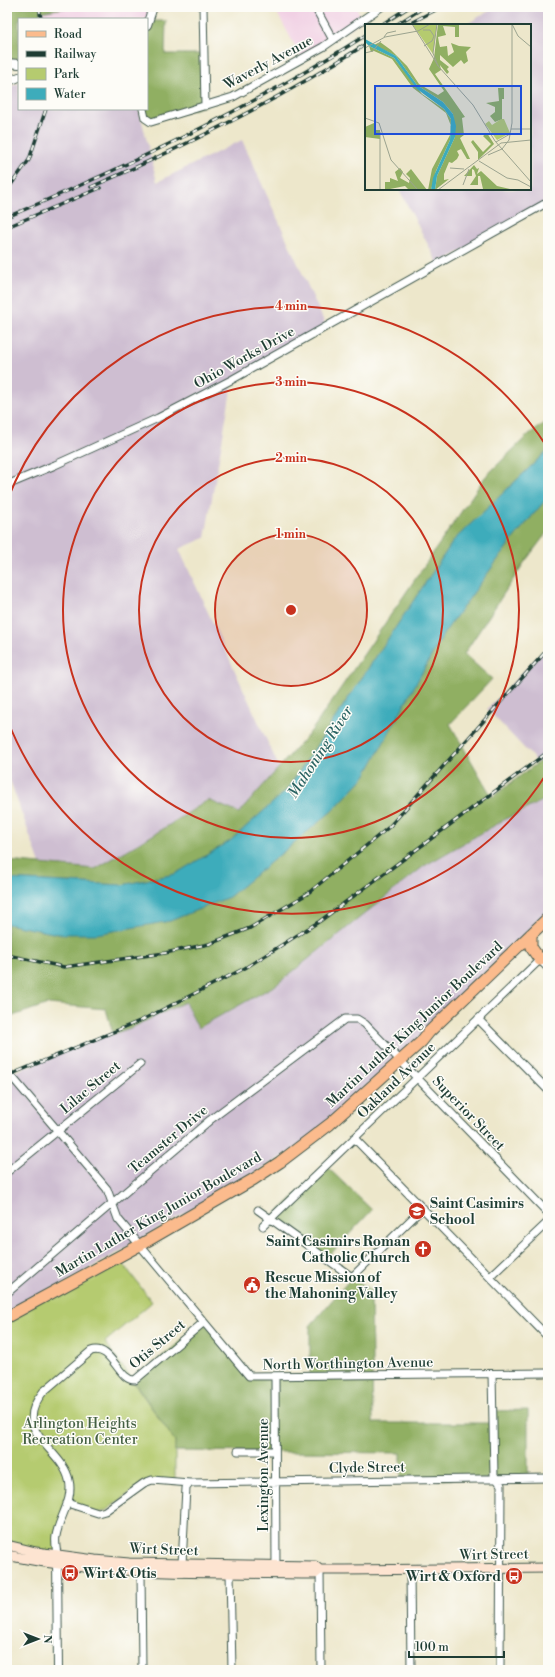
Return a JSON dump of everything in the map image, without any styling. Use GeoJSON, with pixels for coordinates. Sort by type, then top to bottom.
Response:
{"type":"FeatureCollection","features":[{"type":"Feature","properties":{"kind":"main road","name":"Martin Luther King Junior Boulevard"},"geometry":{"type":"LineString","coordinates":[[7,1317],[224,1198],[280,1162],[340,1115],[400,1061],[548,918]]}},
{"type":"Feature","properties":{"kind":"main road"},"geometry":{"type":"LineString","coordinates":[[531,934],[531,946],[544,956]]}},
{"type":"Feature","properties":{"kind":"main road","name":"Wirt Street"},"geometry":{"type":"LineString","coordinates":[[7,1545],[94,1568],[141,1571],[230,1573],[276,1570]]}},
{"type":"Feature","properties":{"kind":"main road","name":"Wirt Street"},"geometry":{"type":"LineString","coordinates":[[7,1555],[129,1563],[182,1564],[315,1574],[320,1570],[548,1568]]}},
{"type":"Feature","properties":{"kind":"street"},"geometry":{"type":"LineString","coordinates":[[148,22],[153,7]]}},
{"type":"Feature","properties":{"kind":"street"},"geometry":{"type":"LineString","coordinates":[[203,7],[204,106]]}},
{"type":"Feature","properties":{"kind":"street"},"geometry":{"type":"LineString","coordinates":[[315,7],[333,40]]}},
{"type":"Feature","properties":{"kind":"street","name":"Waverly Avenue"},"geometry":{"type":"LineString","coordinates":[[143,110],[144,118],[151,122],[233,97],[333,40],[380,7]]}},
{"type":"Feature","properties":{"kind":"street"},"geometry":{"type":"LineString","coordinates":[[7,63],[18,64]]}},
{"type":"Feature","properties":{"kind":"street"},"geometry":{"type":"LineString","coordinates":[[7,82],[18,77]]}},
{"type":"Feature","properties":{"kind":"street","name":"Ohio Works Drive"},"geometry":{"type":"LineString","coordinates":[[7,485],[146,424],[233,379],[548,202]]}},
{"type":"Feature","properties":{"kind":"street"},"geometry":{"type":"LineString","coordinates":[[544,956],[548,968]]}},
{"type":"Feature","properties":{"kind":"street","name":"Oakland Avenue"},"geometry":{"type":"LineString","coordinates":[[263,1226],[544,956]]}},
{"type":"Feature","properties":{"kind":"street","name":"Superior Street"},"geometry":{"type":"LineString","coordinates":[[353,1018],[365,1024],[548,1213]]}},
{"type":"Feature","properties":{"kind":"street","name":"Teamster Drive"},"geometry":{"type":"LineString","coordinates":[[7,1293],[190,1136],[341,1021],[353,1018]]}},
{"type":"Feature","properties":{"kind":"street"},"geometry":{"type":"LineString","coordinates":[[478,1019],[548,1090]]}},
{"type":"Feature","properties":{"kind":"street","name":"Lilac Street"},"geometry":{"type":"LineString","coordinates":[[7,1172],[140,1064]]}},
{"type":"Feature","properties":{"kind":"street","name":"North Worthington Avenue"},"geometry":{"type":"LineString","coordinates":[[7,1071],[107,1189],[118,1219],[249,1376],[548,1373]]}},
{"type":"Feature","properties":{"kind":"street"},"geometry":{"type":"LineString","coordinates":[[354,1138],[548,1337]]}},
{"type":"Feature","properties":{"kind":"street"},"geometry":{"type":"LineString","coordinates":[[258,1210],[352,1277],[423,1208]]}},
{"type":"Feature","properties":{"kind":"street"},"geometry":{"type":"LineString","coordinates":[[490,1278],[548,1222]]}},
{"type":"Feature","properties":{"kind":"street","name":"Otis Street"},"geometry":{"type":"LineString","coordinates":[[57,1559],[56,1536],[71,1490],[68,1474],[38,1437],[34,1425],[33,1409],[38,1398],[43,1392],[95,1350],[105,1353],[128,1379],[135,1380],[204,1322]]}},
{"type":"Feature","properties":{"kind":"street"},"geometry":{"type":"LineString","coordinates":[[492,1374],[494,1475],[501,1485],[500,1670]]}},
{"type":"Feature","properties":{"kind":"street","name":"Lexington Avenue"},"geometry":{"type":"LineString","coordinates":[[275,1376],[276,1570]]}},
{"type":"Feature","properties":{"kind":"street"},"geometry":{"type":"LineString","coordinates":[[238,1451],[275,1451]]}},
{"type":"Feature","properties":{"kind":"street","name":"Clyde Street"},"geometry":{"type":"LineString","coordinates":[[67,1503],[98,1513],[106,1511],[144,1483],[152,1480],[188,1483],[548,1478]]}},
{"type":"Feature","properties":{"kind":"street"},"geometry":{"type":"LineString","coordinates":[[182,1564],[186,1488],[188,1483]]}},
{"type":"Feature","properties":{"kind":"street"},"geometry":{"type":"LineString","coordinates":[[57,1559],[58,1670]]}},
{"type":"Feature","properties":{"kind":"street"},"geometry":{"type":"LineString","coordinates":[[320,1570],[321,1670]]}},
{"type":"Feature","properties":{"kind":"street"},"geometry":{"type":"LineString","coordinates":[[410,1570],[411,1670]]}},
{"type":"Feature","properties":{"kind":"street"},"geometry":{"type":"LineString","coordinates":[[141,1571],[142,1670]]}},
{"type":"Feature","properties":{"kind":"street"},"geometry":{"type":"LineString","coordinates":[[230,1573],[232,1670]]}},
{"type":"Feature","properties":{"kind":"shaded area"},"geometry":{"type":"Polygon","coordinates":[[[72,7],[153,7],[148,18],[41,18],[40,12],[72,7]]]}},
{"type":"Feature","properties":{"kind":"shaded area"},"geometry":{"type":"Polygon","coordinates":[[[274,7],[356,7],[363,20],[302,59],[274,7]]]}},
{"type":"Feature","properties":{"kind":"shaded area"},"geometry":{"type":"Polygon","coordinates":[[[496,7],[548,7],[548,202],[438,264],[400,190],[531,190],[531,24],[467,24],[496,7]]]}},
{"type":"Feature","properties":{"kind":"shaded area"},"geometry":{"type":"Polygon","coordinates":[[[18,83],[18,110],[139,110],[157,182],[242,140],[326,326],[233,379],[205,538],[179,549],[279,767],[239,813],[207,800],[163,829],[95,869],[40,864],[7,772],[7,88],[18,83]]]}},
{"type":"Feature","properties":{"kind":"shaded area"},"geometry":{"type":"Polygon","coordinates":[[[548,646],[548,761],[541,766],[487,709],[548,646]]]}},
{"type":"Feature","properties":{"kind":"shaded area"},"geometry":{"type":"Polygon","coordinates":[[[548,798],[548,918],[307,1142],[7,1317],[7,1293],[12,1288],[7,1282],[7,1075],[75,1047],[133,1027],[185,1001],[198,1028],[276,985],[424,866],[504,820],[548,798]]]}},
{"type":"Feature","properties":{"kind":"green space"},"geometry":{"type":"Polygon","coordinates":[[[7,7],[72,7],[40,12],[41,18],[18,18],[18,64],[7,63],[7,7]]]}},
{"type":"Feature","properties":{"kind":"green space"},"geometry":{"type":"Polygon","coordinates":[[[149,21],[166,21],[165,54],[203,54],[205,106],[151,122],[144,110],[148,110],[149,21]]]}},
{"type":"Feature","properties":{"kind":"green space"},"geometry":{"type":"Polygon","coordinates":[[[548,420],[548,450],[454,540],[287,790],[230,841],[175,874],[122,885],[7,879],[7,861],[95,869],[163,829],[208,800],[239,813],[312,730],[485,477],[528,435],[548,420]]]}},
{"type":"Feature","properties":{"kind":"green space"},"geometry":{"type":"Polygon","coordinates":[[[548,497],[548,531],[524,563],[464,654],[492,679],[450,724],[492,797],[548,755],[548,798],[504,820],[424,866],[276,985],[198,1028],[185,1002],[133,1027],[113,1034],[106,1009],[48,1004],[7,1018],[7,924],[58,934],[170,921],[229,897],[332,811],[365,776],[444,633],[512,540],[548,497]]]}},
{"type":"Feature","properties":{"kind":"green space"},"geometry":{"type":"Polygon","coordinates":[[[326,1166],[372,1210],[326,1259],[270,1219],[326,1166]]]}},
{"type":"Feature","properties":{"kind":"green space","name":"Arlington Heights Recreation Center"},"geometry":{"type":"Polygon","coordinates":[[[118,1257],[152,1302],[105,1342],[175,1441],[175,1481],[152,1480],[144,1483],[105,1511],[98,1513],[67,1503],[56,1536],[57,1554],[36,1552],[7,1545],[7,1317],[118,1257]]]}},
{"type":"Feature","properties":{"kind":"green space"},"geometry":{"type":"Polygon","coordinates":[[[352,1277],[371,1290],[373,1423],[492,1423],[492,1411],[528,1410],[528,1479],[401,1480],[401,1453],[175,1451],[175,1441],[133,1380],[204,1322],[249,1376],[310,1376],[310,1326],[352,1277]]]}},
{"type":"Feature","properties":{"kind":"green space"},"geometry":{"type":"Polygon","coordinates":[[[57,1554],[95,1560],[129,1563],[315,1566],[320,1570],[315,1574],[128,1571],[57,1563],[57,1554]]]}},
{"type":"Feature","properties":{"kind":"water","name":"Mahoning River"},"geometry":{"type":"Polygon","coordinates":[[[548,450],[548,497],[512,540],[444,633],[365,776],[332,811],[229,897],[170,921],[97,934],[58,934],[7,924],[7,879],[122,885],[175,874],[230,841],[287,790],[454,540],[548,450]]]}},
{"type":"Feature","properties":{"kind":"railway"},"geometry":{"type":"LineString","coordinates":[[39,7],[41,18]]}},
{"type":"Feature","properties":{"kind":"railway"},"geometry":{"type":"LineString","coordinates":[[383,24],[409,7]]}},
{"type":"Feature","properties":{"kind":"railway"},"geometry":{"type":"LineString","coordinates":[[398,24],[424,7]]}},
{"type":"Feature","properties":{"kind":"railway"},"geometry":{"type":"LineString","coordinates":[[409,24],[441,7]]}},
{"type":"Feature","properties":{"kind":"railway"},"geometry":{"type":"LineString","coordinates":[[7,217],[100,177],[191,134],[280,86],[365,36]]}},
{"type":"Feature","properties":{"kind":"railway"},"geometry":{"type":"LineString","coordinates":[[91,187],[197,139],[232,121],[300,84],[365,45]]}},
{"type":"Feature","properties":{"kind":"railway"},"geometry":{"type":"LineString","coordinates":[[7,190],[29,160],[46,110]]}},
{"type":"Feature","properties":{"kind":"railway"},"geometry":{"type":"LineString","coordinates":[[7,227],[100,188]]}},
{"type":"Feature","properties":{"kind":"railway"},"geometry":{"type":"LineString","coordinates":[[7,955],[64,967],[165,953],[209,944],[250,928],[307,894],[389,827],[548,649]]}},
{"type":"Feature","properties":{"kind":"railway"},"geometry":{"type":"LineString","coordinates":[[7,1076],[142,1020],[245,968],[320,921],[548,752]]}},
{"type":"Feature","properties":{"kind":"place","name":"Saint Casimirs School"},"geometry":{"type":"Point","coordinates":[417,1211]}},
{"type":"Feature","properties":{"kind":"place","name":"Saint Casimirs Roman Catholic Church"},"geometry":{"type":"Point","coordinates":[423,1249]}},
{"type":"Feature","properties":{"kind":"place","name":"Rescue Mission of the Mahoning Valley"},"geometry":{"type":"Point","coordinates":[252,1285]}},
{"type":"Feature","properties":{"kind":"place","name":"Wirt & Otis"},"geometry":{"type":"Point","coordinates":[70,1573]}},
{"type":"Feature","properties":{"kind":"place","name":"Wirt & Oxford"},"geometry":{"type":"Point","coordinates":[514,1576]}}]}
